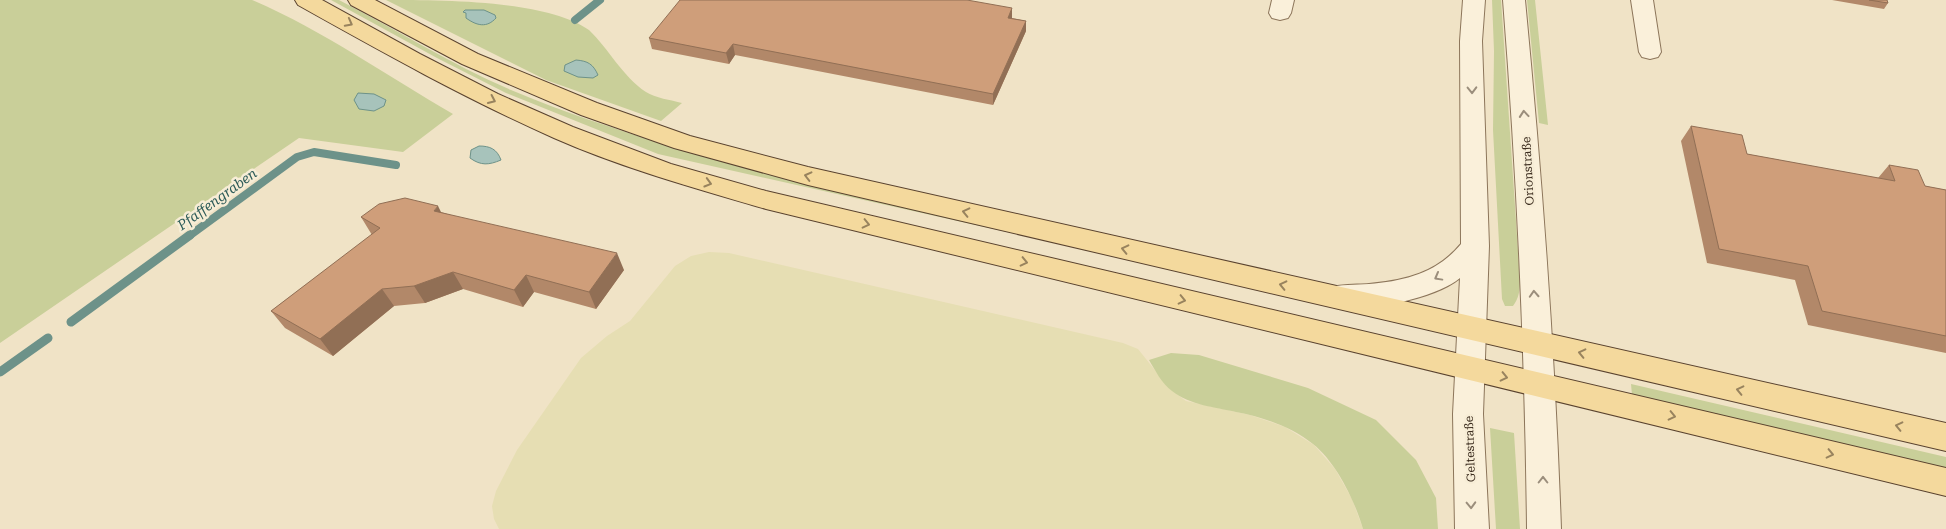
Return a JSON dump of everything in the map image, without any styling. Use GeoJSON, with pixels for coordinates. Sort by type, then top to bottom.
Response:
{"type":"FeatureCollection","features":[{"type":"Feature","properties":{"kind":"main road"},"geometry":{"type":"LineString","coordinates":[[306,0],[412,60],[490,99],[564,133],[662,170],[775,202],[1946,482]]}},
{"type":"Feature","properties":{"kind":"main road"},"geometry":{"type":"LineString","coordinates":[[359,0],[470,60],[589,109],[683,142],[808,176],[1946,437]]}},
{"type":"Feature","properties":{"kind":"street"},"geometry":{"type":"LineString","coordinates":[[1470,327],[1474,246],[1471,41],[1474,0]]}},
{"type":"Feature","properties":{"kind":"street","name":"Orionstraße"},"geometry":{"type":"LineString","coordinates":[[1514,0],[1526,137],[1539,385]]}},
{"type":"Feature","properties":{"kind":"street"},"geometry":{"type":"LineString","coordinates":[[1642,0],[1650,52]]}},
{"type":"Feature","properties":{"kind":"street"},"geometry":{"type":"LineString","coordinates":[[1330,296],[1387,294],[1412,289],[1438,278],[1460,264],[1474,246]]}},
{"type":"Feature","properties":{"kind":"street","name":"Geltestraße"},"geometry":{"type":"LineString","coordinates":[[1470,327],[1472,529]]}},
{"type":"Feature","properties":{"kind":"street"},"geometry":{"type":"LineString","coordinates":[[1539,385],[1544,529]]}},
{"type":"Feature","properties":{"kind":"shaded area"},"geometry":{"type":"Polygon","coordinates":[[[709,252],[729,253],[1123,343],[1138,349],[1170,389],[1186,401],[1250,415],[1285,427],[1314,445],[1335,469],[1352,499],[1363,529],[499,529],[494,519],[492,506],[496,491],[517,450],[581,358],[607,336],[630,321],[675,266],[691,256],[709,252]]]}},
{"type":"Feature","properties":{"kind":"green space"},"geometry":{"type":"Polygon","coordinates":[[[0,0],[252,0],[329,39],[453,114],[403,152],[299,138],[0,343],[0,0]]]}},
{"type":"Feature","properties":{"kind":"green space"},"geometry":{"type":"Polygon","coordinates":[[[331,0],[339,0],[446,58],[511,90],[609,127],[669,146],[1243,285],[658,154],[506,93],[331,0]]]}},
{"type":"Feature","properties":{"kind":"green space"},"geometry":{"type":"Polygon","coordinates":[[[386,0],[435,0],[521,7],[571,20],[589,30],[637,86],[650,94],[682,103],[661,121],[546,80],[386,0]]]}},
{"type":"Feature","properties":{"kind":"green space"},"geometry":{"type":"Polygon","coordinates":[[[1492,0],[1501,0],[1520,280],[1519,294],[1513,306],[1505,306],[1502,299],[1493,130],[1494,51],[1492,0]]]}},
{"type":"Feature","properties":{"kind":"green space"},"geometry":{"type":"Polygon","coordinates":[[[1527,0],[1535,0],[1548,125],[1539,123],[1527,0]]]}},
{"type":"Feature","properties":{"kind":"green space"},"geometry":{"type":"Polygon","coordinates":[[[1171,353],[1199,355],[1308,388],[1376,420],[1416,460],[1436,498],[1438,529],[1363,529],[1355,506],[1337,471],[1313,444],[1296,433],[1267,420],[1203,405],[1179,396],[1165,385],[1149,360],[1171,353]]]}},
{"type":"Feature","properties":{"kind":"green space"},"geometry":{"type":"Polygon","coordinates":[[[1631,384],[1946,457],[1946,468],[1632,395],[1631,384]]]}},
{"type":"Feature","properties":{"kind":"green space"},"geometry":{"type":"Polygon","coordinates":[[[1490,428],[1514,433],[1520,529],[1496,529],[1490,428]]]}},
{"type":"Feature","properties":{"kind":"water"},"geometry":{"type":"Polygon","coordinates":[[[465,10],[484,10],[495,15],[496,18],[485,25],[474,23],[466,18],[466,13],[463,12],[465,10]]]}},
{"type":"Feature","properties":{"kind":"water"},"geometry":{"type":"Polygon","coordinates":[[[576,60],[590,64],[598,75],[593,78],[578,77],[564,71],[565,65],[576,60]]]}},
{"type":"Feature","properties":{"kind":"water"},"geometry":{"type":"Polygon","coordinates":[[[358,93],[374,94],[386,100],[384,106],[374,111],[359,109],[354,100],[358,93]]]}},
{"type":"Feature","properties":{"kind":"water"},"geometry":{"type":"Polygon","coordinates":[[[479,146],[493,149],[501,160],[485,164],[470,158],[471,150],[479,146]]]}},
{"type":"Feature","properties":{"kind":"building"},"geometry":{"type":"Polygon","coordinates":[[[680,0],[967,0],[1012,8],[1008,18],[1026,21],[993,94],[733,44],[726,53],[649,38],[680,0]]]}},
{"type":"Feature","properties":{"kind":"building"},"geometry":{"type":"Polygon","coordinates":[[[1869,0],[1887,0],[1888,3],[1869,0]]]}},
{"type":"Feature","properties":{"kind":"building"},"geometry":{"type":"Polygon","coordinates":[[[1691,126],[1742,135],[1747,154],[1895,181],[1889,165],[1918,170],[1925,186],[1946,190],[1946,336],[1822,311],[1808,266],[1719,249],[1691,126]]]}},
{"type":"Feature","properties":{"kind":"building"},"geometry":{"type":"Polygon","coordinates":[[[405,198],[438,206],[434,211],[617,253],[589,292],[526,275],[514,290],[453,272],[414,286],[382,289],[320,339],[271,311],[380,228],[361,217],[379,204],[405,198]]]}},
{"type":"Feature","properties":{"kind":"waterway","name":"Pfaffengraben"},"geometry":{"type":"LineString","coordinates":[[575,20],[600,0]]}},
{"type":"Feature","properties":{"kind":"waterway","name":"Pfaffengraben"},"geometry":{"type":"LineString","coordinates":[[189,236],[297,157],[314,152],[396,165]]}},
{"type":"Feature","properties":{"kind":"waterway","name":"Pfaffengraben"},"geometry":{"type":"LineString","coordinates":[[71,322],[190,235]]}},
{"type":"Feature","properties":{"kind":"waterway","name":"Pfaffengraben"},"geometry":{"type":"LineString","coordinates":[[0,372],[48,338]]}}]}
